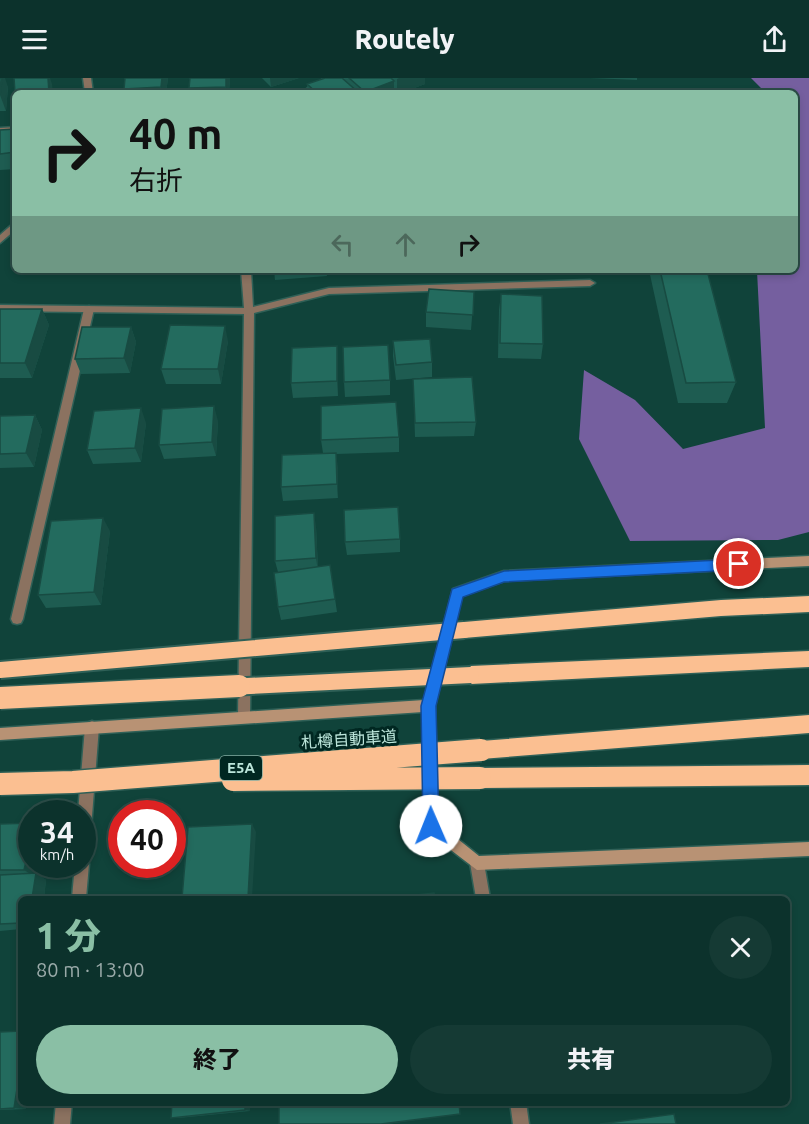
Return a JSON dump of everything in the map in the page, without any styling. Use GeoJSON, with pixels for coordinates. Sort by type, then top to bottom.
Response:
{"type":"FeatureCollection","features":[{"type":"Feature","properties":{"kind":"highway"},"geometry":{"type":"LineString","coordinates":[[0,670],[721,608],[809,604]]}},
{"type":"Feature","properties":{"kind":"highway"},"geometry":{"type":"LineString","coordinates":[[0,698],[809,659]]}},
{"type":"Feature","properties":{"kind":"highway","name":"札樽自動車道"},"geometry":{"type":"LineString","coordinates":[[0,784],[73,782],[809,724]]}},
{"type":"Feature","properties":{"kind":"highway"},"geometry":{"type":"LineString","coordinates":[[73,782],[809,775]]}},
{"type":"Feature","properties":{"kind":"street"},"geometry":{"type":"LineString","coordinates":[[309,90],[331,78]]}},
{"type":"Feature","properties":{"kind":"street"},"geometry":{"type":"LineString","coordinates":[[0,240],[12,228]]}},
{"type":"Feature","properties":{"kind":"street"},"geometry":{"type":"LineString","coordinates":[[244,716],[249,311],[246,273]]}},
{"type":"Feature","properties":{"kind":"street"},"geometry":{"type":"LineString","coordinates":[[0,308],[249,311],[329,291],[590,283]]}},
{"type":"Feature","properties":{"kind":"street"},"geometry":{"type":"LineString","coordinates":[[17,619],[88,309]]}},
{"type":"Feature","properties":{"kind":"street"},"geometry":{"type":"LineString","coordinates":[[809,561],[504,576],[457,593],[429,706],[431,826],[477,863],[809,849]]}},
{"type":"Feature","properties":{"kind":"street"},"geometry":{"type":"LineString","coordinates":[[0,734],[244,716],[429,706]]}},
{"type":"Feature","properties":{"kind":"street"},"geometry":{"type":"LineString","coordinates":[[86,800],[92,727]]}},
{"type":"Feature","properties":{"kind":"street"},"geometry":{"type":"LineString","coordinates":[[477,863],[483,896]]}},
{"type":"Feature","properties":{"kind":"street"},"geometry":{"type":"LineString","coordinates":[[79,896],[81,878]]}},
{"type":"Feature","properties":{"kind":"street"},"geometry":{"type":"LineString","coordinates":[[62,1124],[64,1106]]}},
{"type":"Feature","properties":{"kind":"street"},"geometry":{"type":"LineString","coordinates":[[519,1106],[521,1124]]}},
{"type":"Feature","properties":{"kind":"shaded area"},"geometry":{"type":"Polygon","coordinates":[[[751,78],[809,78],[809,532],[778,540],[630,541],[579,439],[584,370],[635,400],[683,449],[765,428],[757,273],[798,273],[798,90],[763,90],[751,78]]]}},
{"type":"Feature","properties":{"kind":"building"},"geometry":{"type":"Polygon","coordinates":[[[14,78],[48,78],[49,90],[15,90],[14,78]]]}},
{"type":"Feature","properties":{"kind":"building"},"geometry":{"type":"Polygon","coordinates":[[[125,78],[162,78],[161,87],[124,89],[125,78]]]}},
{"type":"Feature","properties":{"kind":"building"},"geometry":{"type":"Polygon","coordinates":[[[190,78],[226,78],[226,87],[189,88],[190,78]]]}},
{"type":"Feature","properties":{"kind":"building"},"geometry":{"type":"Polygon","coordinates":[[[325,78],[342,78],[356,90],[314,90],[307,84],[325,78]]]}},
{"type":"Feature","properties":{"kind":"building"},"geometry":{"type":"Polygon","coordinates":[[[349,78],[391,78],[394,81],[370,90],[363,90],[349,78]]]}},
{"type":"Feature","properties":{"kind":"building"},"geometry":{"type":"Polygon","coordinates":[[[12,129],[12,152],[0,154],[0,130],[12,129]]]}},
{"type":"Feature","properties":{"kind":"building"},"geometry":{"type":"Polygon","coordinates":[[[661,273],[708,273],[736,382],[686,383],[661,273]]]}},
{"type":"Feature","properties":{"kind":"building"},"geometry":{"type":"Polygon","coordinates":[[[429,289],[474,292],[473,315],[426,312],[429,289]]]}},
{"type":"Feature","properties":{"kind":"building"},"geometry":{"type":"Polygon","coordinates":[[[501,294],[542,296],[543,344],[500,343],[501,294]]]}},
{"type":"Feature","properties":{"kind":"building"},"geometry":{"type":"Polygon","coordinates":[[[0,309],[42,309],[25,363],[0,363],[0,309]]]}},
{"type":"Feature","properties":{"kind":"building"},"geometry":{"type":"Polygon","coordinates":[[[170,325],[225,326],[218,369],[161,369],[170,325]]]}},
{"type":"Feature","properties":{"kind":"building"},"geometry":{"type":"Polygon","coordinates":[[[82,327],[131,327],[124,358],[75,359],[82,327]]]}},
{"type":"Feature","properties":{"kind":"building"},"geometry":{"type":"Polygon","coordinates":[[[430,339],[432,362],[396,365],[393,341],[430,339]]]}},
{"type":"Feature","properties":{"kind":"building"},"geometry":{"type":"Polygon","coordinates":[[[388,345],[390,380],[344,382],[343,347],[388,345]]]}},
{"type":"Feature","properties":{"kind":"building"},"geometry":{"type":"Polygon","coordinates":[[[337,346],[337,381],[291,383],[292,348],[337,346]]]}},
{"type":"Feature","properties":{"kind":"building"},"geometry":{"type":"Polygon","coordinates":[[[472,377],[476,422],[415,423],[413,379],[472,377]]]}},
{"type":"Feature","properties":{"kind":"building"},"geometry":{"type":"Polygon","coordinates":[[[396,402],[399,437],[321,440],[321,406],[396,402]]]}},
{"type":"Feature","properties":{"kind":"building"},"geometry":{"type":"Polygon","coordinates":[[[214,406],[212,442],[159,445],[162,409],[214,406]]]}},
{"type":"Feature","properties":{"kind":"building"},"geometry":{"type":"Polygon","coordinates":[[[141,408],[135,448],[87,450],[94,411],[141,408]]]}},
{"type":"Feature","properties":{"kind":"building"},"geometry":{"type":"Polygon","coordinates":[[[35,415],[26,453],[0,454],[0,416],[35,415]]]}},
{"type":"Feature","properties":{"kind":"building"},"geometry":{"type":"Polygon","coordinates":[[[336,453],[337,484],[281,487],[282,455],[336,453]]]}},
{"type":"Feature","properties":{"kind":"building"},"geometry":{"type":"Polygon","coordinates":[[[398,507],[400,539],[345,542],[344,510],[398,507]]]}},
{"type":"Feature","properties":{"kind":"building"},"geometry":{"type":"Polygon","coordinates":[[[314,513],[316,558],[275,561],[275,516],[314,513]]]}},
{"type":"Feature","properties":{"kind":"building"},"geometry":{"type":"Polygon","coordinates":[[[103,518],[94,592],[38,595],[51,521],[103,518]]]}},
{"type":"Feature","properties":{"kind":"building"},"geometry":{"type":"Polygon","coordinates":[[[330,565],[335,599],[278,607],[274,573],[330,565]]]}},
{"type":"Feature","properties":{"kind":"building"},"geometry":{"type":"Polygon","coordinates":[[[18,823],[18,870],[0,870],[0,824],[18,823]]]}},
{"type":"Feature","properties":{"kind":"building"},"geometry":{"type":"Polygon","coordinates":[[[252,824],[248,896],[182,896],[184,878],[186,878],[188,827],[252,824]]]}},
{"type":"Feature","properties":{"kind":"building"},"geometry":{"type":"Polygon","coordinates":[[[18,874],[18,878],[35,878],[32,896],[18,896],[18,923],[0,924],[0,875],[18,874]]]}},
{"type":"Feature","properties":{"kind":"building"},"geometry":{"type":"Polygon","coordinates":[[[434,893],[435,896],[406,896],[434,893]]]}},
{"type":"Feature","properties":{"kind":"building"},"geometry":{"type":"Polygon","coordinates":[[[18,1031],[18,1082],[14,1108],[0,1109],[0,1032],[18,1031]]]}},
{"type":"Feature","properties":{"kind":"building"},"geometry":{"type":"Polygon","coordinates":[[[172,1106],[245,1106],[245,1110],[171,1118],[172,1106]]]}},
{"type":"Feature","properties":{"kind":"building"},"geometry":{"type":"Polygon","coordinates":[[[279,1106],[459,1106],[460,1114],[381,1124],[279,1124],[279,1106]]]}},
{"type":"Feature","properties":{"kind":"building"},"geometry":{"type":"Polygon","coordinates":[[[674,1114],[676,1124],[600,1124],[674,1114]]]}},
{"type":"Feature","properties":{"kind":"route"},"geometry":{"type":"LineString","coordinates":[[431,826],[429,706],[457,593],[504,576],[739,564]]}}]}
